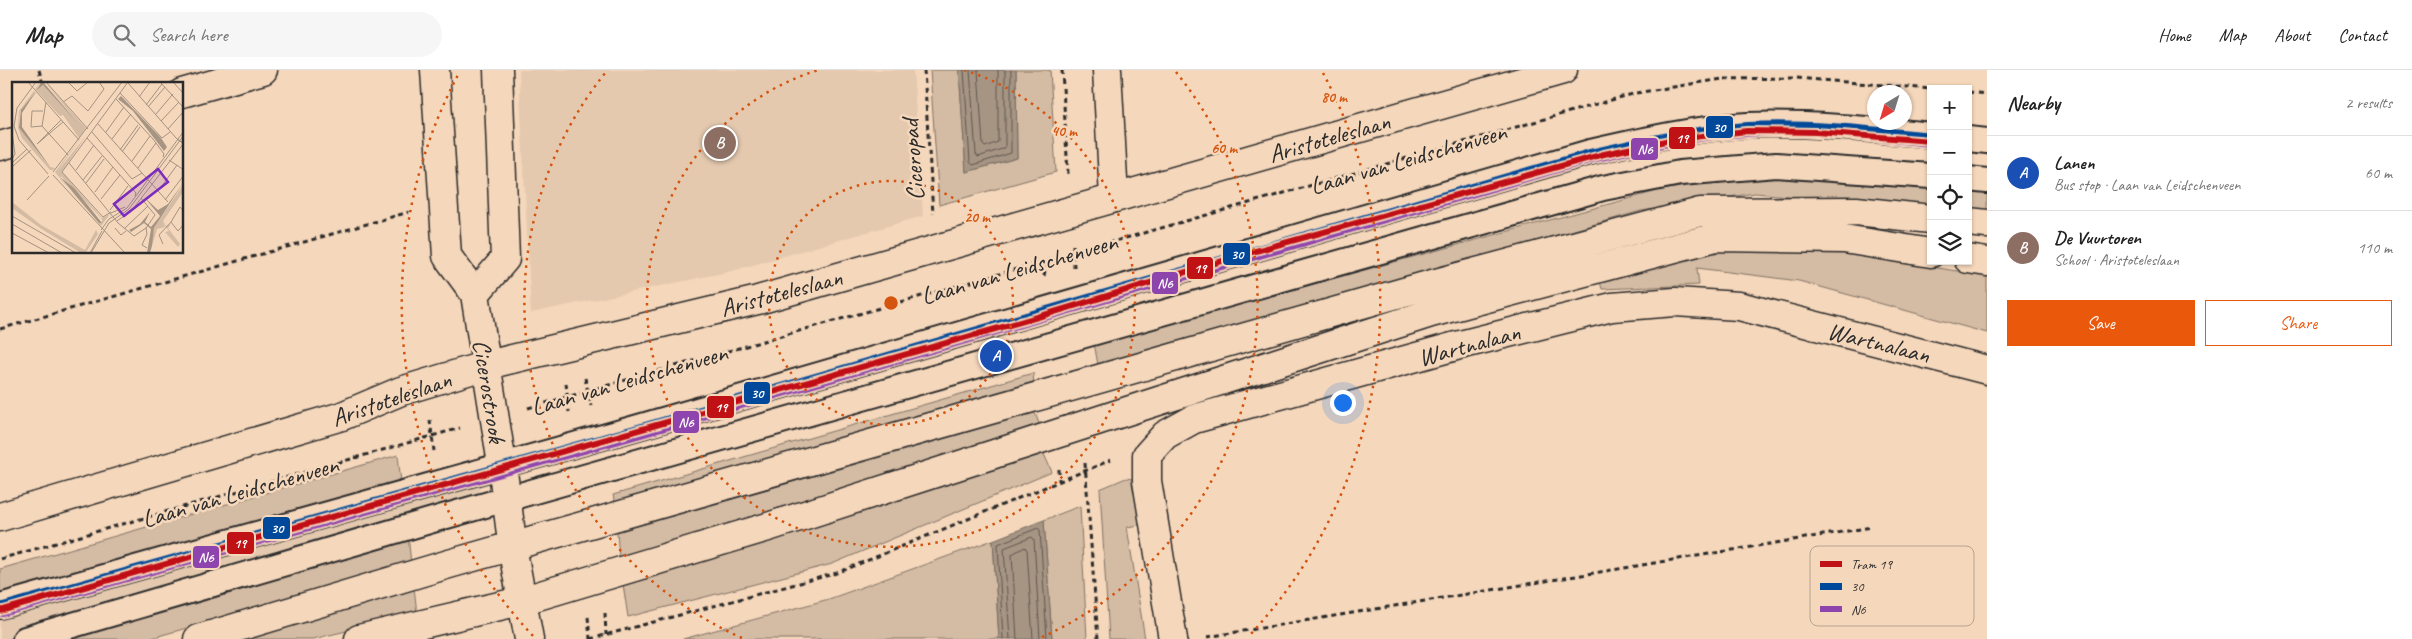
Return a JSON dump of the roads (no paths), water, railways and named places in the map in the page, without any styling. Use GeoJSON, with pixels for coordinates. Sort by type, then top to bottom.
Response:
{"type":"FeatureCollection","features":[{"type":"Feature","properties":{"kind":"street"},"geometry":{"type":"LineString","coordinates":[[184,92],[263,70]]}},
{"type":"Feature","properties":{"kind":"street","name":"Cicerostrook"},"geometry":{"type":"LineString","coordinates":[[435,70],[447,256],[475,294],[502,464],[512,547],[529,639]]}},
{"type":"Feature","properties":{"kind":"street"},"geometry":{"type":"LineString","coordinates":[[475,294],[505,259],[498,70]]}},
{"type":"Feature","properties":{"kind":"street"},"geometry":{"type":"LineString","coordinates":[[1107,70],[1114,198]]}},
{"type":"Feature","properties":{"kind":"street","name":"Aristoteleslaan"},"geometry":{"type":"LineString","coordinates":[[0,517],[342,416],[401,392],[487,365],[758,300],[1563,70]]}},
{"type":"Feature","properties":{"kind":"street"},"geometry":{"type":"LineString","coordinates":[[198,639],[512,547],[1406,292],[1700,212],[1856,211],[1927,219]]}},
{"type":"Feature","properties":{"kind":"street"},"geometry":{"type":"LineString","coordinates":[[1972,222],[1987,224]]}},
{"type":"Feature","properties":{"kind":"street"},"geometry":{"type":"LineString","coordinates":[[359,639],[521,601],[768,527],[1431,313],[1716,238],[1844,239],[1927,252]]}},
{"type":"Feature","properties":{"kind":"street"},"geometry":{"type":"LineString","coordinates":[[1972,260],[1987,262]]}},
{"type":"Feature","properties":{"kind":"street","name":"Wartnalaan"},"geometry":{"type":"LineString","coordinates":[[1173,639],[1147,481],[1147,455],[1165,434],[1194,419],[1456,346],[1612,308],[1675,302],[1739,306],[1987,370]]}},
{"type":"Feature","properties":{"kind":"lane","name":"Laan van Leidschenveen"},"geometry":{"type":"LineString","coordinates":[[0,606],[635,428],[1590,152],[1670,133],[1748,125],[1841,126],[1927,136]]}},
{"type":"Feature","properties":{"kind":"lane"},"geometry":{"type":"LineString","coordinates":[[1972,139],[1987,141]]}},
{"type":"Feature","properties":{"kind":"lane"},"geometry":{"type":"LineString","coordinates":[[25,639],[1602,188],[1680,173],[1776,164],[1927,176]]}},
{"type":"Feature","properties":{"kind":"lane"},"geometry":{"type":"LineString","coordinates":[[1972,179],[1987,181]]}},
{"type":"Feature","properties":{"kind":"water"},"geometry":{"type":"Polygon","coordinates":[[[959,70],[1016,70],[1017,158],[966,172],[959,70]]]}},
{"type":"Feature","properties":{"kind":"water"},"geometry":{"type":"Polygon","coordinates":[[[1044,520],[1052,639],[999,639],[993,540],[1044,520]]]}},
{"type":"Feature","properties":{"kind":"tram line","name":"19"},"geometry":{"type":"LineString","coordinates":[[0,611],[1041,316],[1252,252],[1604,154],[1675,139],[1747,131],[1816,132],[1927,141]]}},
{"type":"Feature","properties":{"kind":"place","name":"De Vuurtoren"},"geometry":{"type":"Point","coordinates":[720,143]}},
{"type":"Feature","properties":{"kind":"place","name":"Lanen"},"geometry":{"type":"Point","coordinates":[996,356]}}]}
